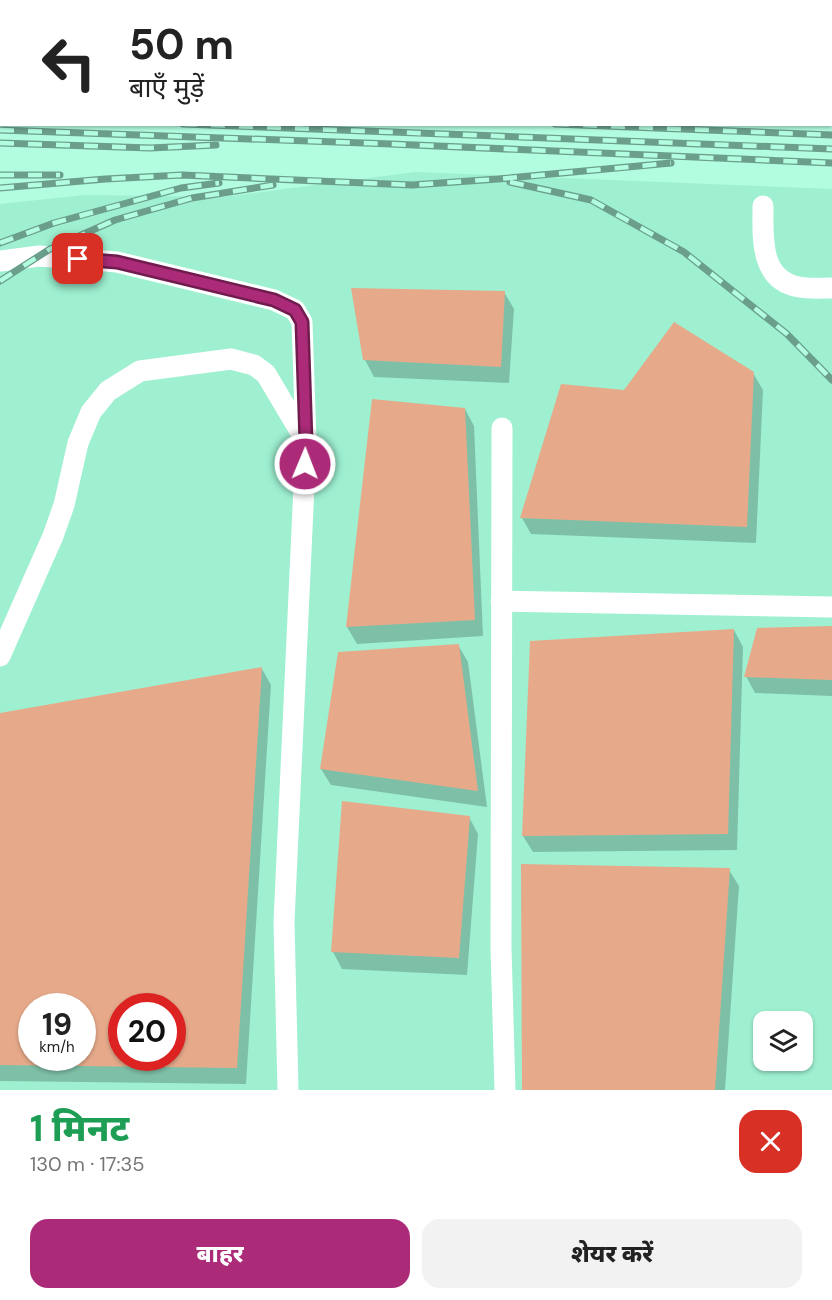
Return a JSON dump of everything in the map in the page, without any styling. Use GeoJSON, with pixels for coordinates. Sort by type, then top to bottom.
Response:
{"type":"FeatureCollection","features":[{"type":"Feature","properties":{"kind":"lane"},"geometry":{"type":"LineString","coordinates":[[763,206],[763,245],[769,264],[778,278],[787,284],[800,287],[832,288]]}},
{"type":"Feature","properties":{"kind":"lane"},"geometry":{"type":"LineString","coordinates":[[0,261],[39,256],[117,262],[274,300],[295,310],[302,322],[306,442],[284,922],[288,1090]]}},
{"type":"Feature","properties":{"kind":"lane"},"geometry":{"type":"LineString","coordinates":[[0,656],[53,536],[64,505],[78,442],[91,412],[108,391],[140,371],[231,359],[239,361],[254,365],[266,374],[306,442]]}},
{"type":"Feature","properties":{"kind":"lane"},"geometry":{"type":"LineString","coordinates":[[502,428],[501,948],[504,1090]]}},
{"type":"Feature","properties":{"kind":"lane"},"geometry":{"type":"LineString","coordinates":[[501,601],[832,607]]}},
{"type":"Feature","properties":{"kind":"shaded area"},"geometry":{"type":"Polygon","coordinates":[[[415,172],[832,189],[832,1090],[0,1090],[0,204],[85,195],[224,197],[415,172]]]}},
{"type":"Feature","properties":{"kind":"building"},"geometry":{"type":"Polygon","coordinates":[[[351,288],[505,291],[501,367],[363,360],[351,288]]]}},
{"type":"Feature","properties":{"kind":"building"},"geometry":{"type":"Polygon","coordinates":[[[674,322],[754,372],[747,527],[520,518],[561,384],[624,390],[674,322]]]}},
{"type":"Feature","properties":{"kind":"building"},"geometry":{"type":"Polygon","coordinates":[[[372,399],[465,408],[475,620],[346,627],[372,399]]]}},
{"type":"Feature","properties":{"kind":"building"},"geometry":{"type":"Polygon","coordinates":[[[832,626],[832,680],[744,677],[757,628],[832,626]]]}},
{"type":"Feature","properties":{"kind":"building"},"geometry":{"type":"Polygon","coordinates":[[[734,629],[728,834],[522,836],[530,641],[734,629]]]}},
{"type":"Feature","properties":{"kind":"building"},"geometry":{"type":"Polygon","coordinates":[[[459,644],[478,791],[320,769],[338,652],[459,644]]]}},
{"type":"Feature","properties":{"kind":"building"},"geometry":{"type":"Polygon","coordinates":[[[262,667],[237,1068],[186,1067],[186,993],[108,993],[108,1066],[96,1066],[96,993],[18,993],[18,1065],[0,1065],[0,713],[262,667]]]}},
{"type":"Feature","properties":{"kind":"building"},"geometry":{"type":"Polygon","coordinates":[[[342,801],[470,816],[459,958],[331,952],[342,801]]]}},
{"type":"Feature","properties":{"kind":"building"},"geometry":{"type":"Polygon","coordinates":[[[521,864],[730,868],[715,1090],[522,1090],[521,864]]]}},
{"type":"Feature","properties":{"kind":"railway"},"geometry":{"type":"LineString","coordinates":[[235,126],[832,149]]}},
{"type":"Feature","properties":{"kind":"railway"},"geometry":{"type":"LineString","coordinates":[[605,126],[832,135]]}},
{"type":"Feature","properties":{"kind":"railway"},"geometry":{"type":"LineString","coordinates":[[0,130],[832,163]]}},
{"type":"Feature","properties":{"kind":"railway"},"geometry":{"type":"LineString","coordinates":[[0,143],[150,148],[216,145]]}},
{"type":"Feature","properties":{"kind":"railway"},"geometry":{"type":"LineString","coordinates":[[0,188],[182,175],[412,185],[671,163]]}},
{"type":"Feature","properties":{"kind":"railway"},"geometry":{"type":"LineString","coordinates":[[0,175],[60,175]]}},
{"type":"Feature","properties":{"kind":"railway"},"geometry":{"type":"LineString","coordinates":[[510,182],[591,200],[684,252],[787,334],[832,380]]}},
{"type":"Feature","properties":{"kind":"railway"},"geometry":{"type":"LineString","coordinates":[[0,243],[54,223],[181,188],[219,183]]}},
{"type":"Feature","properties":{"kind":"railway"},"geometry":{"type":"LineString","coordinates":[[0,281],[50,249],[115,220],[192,198],[273,185]]}},
{"type":"Feature","properties":{"kind":"route"},"geometry":{"type":"LineString","coordinates":[[78,259],[117,262],[274,300],[295,310],[302,322],[305,464]]}}]}
